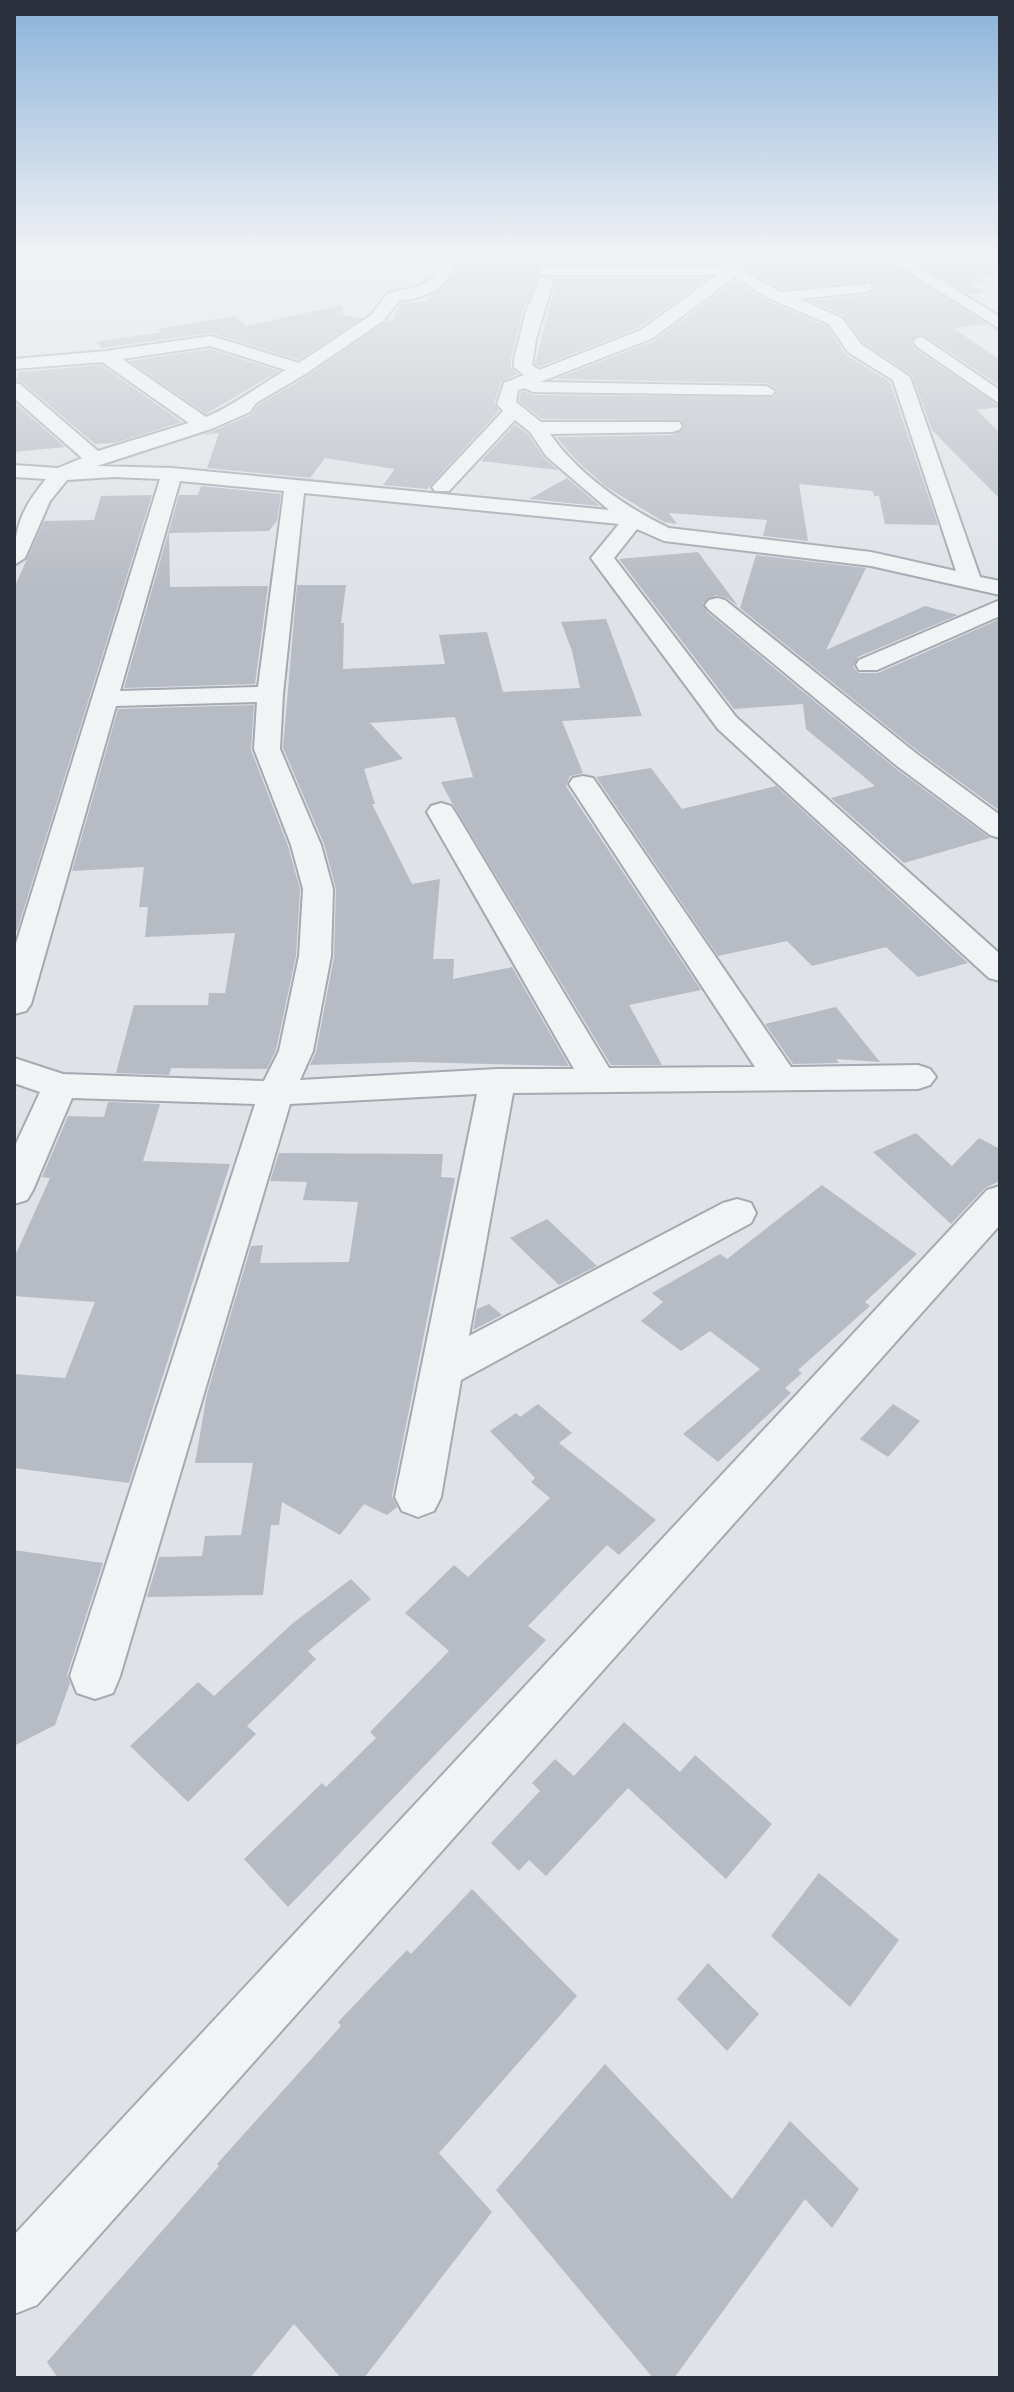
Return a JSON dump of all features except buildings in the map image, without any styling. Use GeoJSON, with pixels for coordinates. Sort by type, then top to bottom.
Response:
{"type":"FeatureCollection","features":[{"type":"Feature","properties":{"kind":"street"},"geometry":{"type":"LineString","coordinates":[[120,366],[204,425]]}},
{"type":"Feature","properties":{"kind":"street"},"geometry":{"type":"LineString","coordinates":[[290,366],[301,369]]}},
{"type":"Feature","properties":{"kind":"street"},"geometry":{"type":"LineString","coordinates":[[14,558],[40,500],[61,474],[95,459],[204,425],[243,408],[249,399],[306,366]]}},
{"type":"Feature","properties":{"kind":"street"},"geometry":{"type":"LineString","coordinates":[[523,366],[535,375]]}},
{"type":"Feature","properties":{"kind":"street"},"geometry":{"type":"LineString","coordinates":[[510,387],[561,366]]}},
{"type":"Feature","properties":{"kind":"street"},"geometry":{"type":"LineString","coordinates":[[881,366],[901,377],[971,583]]}},
{"type":"Feature","properties":{"kind":"street"},"geometry":{"type":"LineString","coordinates":[[955,366],[1000,398]]}},
{"type":"Feature","properties":{"kind":"street"},"geometry":{"type":"LineString","coordinates":[[510,387],[766,391]]}},
{"type":"Feature","properties":{"kind":"street"},"geometry":{"type":"LineString","coordinates":[[510,387],[506,404],[537,428],[553,452],[585,482],[634,519],[664,534],[871,559],[1000,588]]}},
{"type":"Feature","properties":{"kind":"street"},"geometry":{"type":"LineString","coordinates":[[14,388],[95,459]]}},
{"type":"Feature","properties":{"kind":"street"},"geometry":{"type":"LineString","coordinates":[[442,487],[513,411]]}},
{"type":"Feature","properties":{"kind":"street"},"geometry":{"type":"LineString","coordinates":[[537,428],[672,426]]}},
{"type":"Feature","properties":{"kind":"street"},"geometry":{"type":"LineString","coordinates":[[14,471],[172,474],[634,519]]}},
{"type":"Feature","properties":{"kind":"street"},"geometry":{"type":"LineString","coordinates":[[14,1004],[172,474]]}},
{"type":"Feature","properties":{"kind":"street"},"geometry":{"type":"LineString","coordinates":[[95,1676],[276,1093],[296,1051],[315,956],[318,889],[306,845],[267,749],[270,694],[295,486]]}},
{"type":"Feature","properties":{"kind":"street"},"geometry":{"type":"LineString","coordinates":[[634,519],[602,558],[727,723],[1000,971]]}},
{"type":"Feature","properties":{"kind":"street"},"geometry":{"type":"LineString","coordinates":[[717,605],[907,760],[1000,829]]}},
{"type":"Feature","properties":{"kind":"street"},"geometry":{"type":"LineString","coordinates":[[868,665],[1000,607]]}},
{"type":"Feature","properties":{"kind":"street"},"geometry":{"type":"LineString","coordinates":[[106,699],[270,694]]}},
{"type":"Feature","properties":{"kind":"street"},"geometry":{"type":"LineString","coordinates":[[583,784],[782,1080]]}},
{"type":"Feature","properties":{"kind":"street"},"geometry":{"type":"LineString","coordinates":[[441,812],[598,1080]]}},
{"type":"Feature","properties":{"kind":"street"},"geometry":{"type":"LineString","coordinates":[[14,1070],[60,1086],[276,1093],[497,1081],[918,1077]]}},
{"type":"Feature","properties":{"kind":"street"},"geometry":{"type":"LineString","coordinates":[[418,1497],[497,1081]]}},
{"type":"Feature","properties":{"kind":"street"},"geometry":{"type":"LineString","coordinates":[[14,1190],[60,1086]]}},
{"type":"Feature","properties":{"kind":"street"},"geometry":{"type":"LineString","coordinates":[[14,2282],[1000,1200]]}},
{"type":"Feature","properties":{"kind":"street"},"geometry":{"type":"LineString","coordinates":[[443,1370],[737,1213]]}}]}
